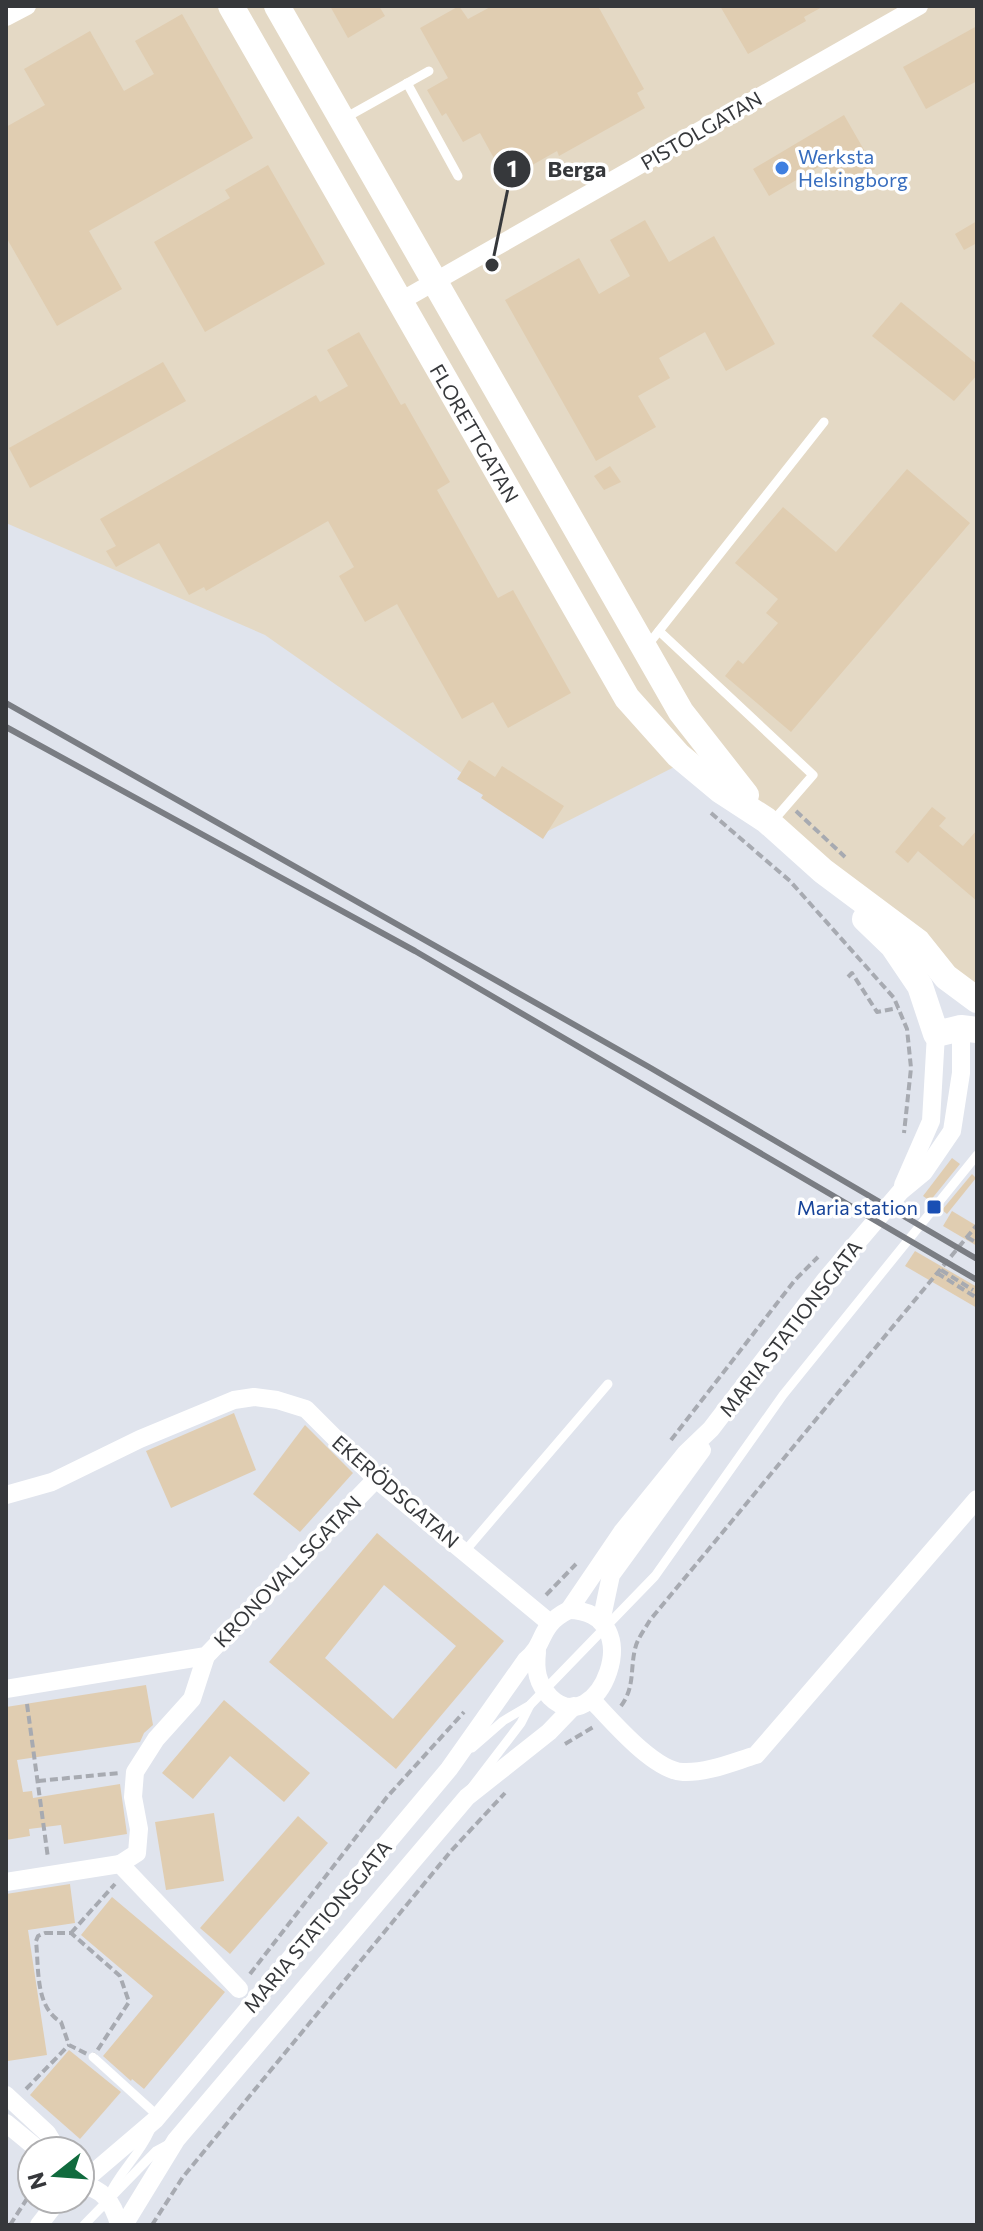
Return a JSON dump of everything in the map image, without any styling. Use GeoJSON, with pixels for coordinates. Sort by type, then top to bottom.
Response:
{"type":"FeatureCollection","features":[{"type":"Feature","properties":{"kind":"street"},"geometry":{"type":"LineString","coordinates":[[6,17],[27,6]]}},
{"type":"Feature","properties":{"kind":"street","name":"FLORETTGATAN"},"geometry":{"type":"LineString","coordinates":[[231,6],[627,698],[678,755],[720,790],[768,822],[823,871],[918,942],[946,977],[977,1000]]}},
{"type":"Feature","properties":{"kind":"street","name":"FLORETTGATAN"},"geometry":{"type":"LineString","coordinates":[[277,6],[434,281],[652,640],[681,712],[768,822]]}},
{"type":"Feature","properties":{"kind":"street","name":"PISTOLGATAN"},"geometry":{"type":"LineString","coordinates":[[399,302],[919,6]]}},
{"type":"Feature","properties":{"kind":"street","name":"FLORETTGATAN"},"geometry":{"type":"LineString","coordinates":[[823,871],[893,946],[920,986]]}},
{"type":"Feature","properties":{"kind":"street","name":"MARIA STATIONSGATA"},"geometry":{"type":"LineString","coordinates":[[96,2171],[156,2118],[449,1769],[526,1660],[537,1652],[543,1631],[569,1610],[622,1532],[686,1453],[711,1429],[826,1279],[901,1191],[924,1172],[952,1131],[961,1073],[958,1030],[946,977]]}},
{"type":"Feature","properties":{"kind":"street","name":"MARIA STATIONSGATA"},"geometry":{"type":"LineString","coordinates":[[920,986],[958,1030]]}},
{"type":"Feature","properties":{"kind":"street","name":"MARIA STATIONSGATA"},"geometry":{"type":"LineString","coordinates":[[901,1191],[931,1121],[958,1030]]}},
{"type":"Feature","properties":{"kind":"street","name":"EKERÖDSGATAN"},"geometry":{"type":"LineString","coordinates":[[6,1495],[52,1482],[140,1439],[234,1400],[254,1397],[292,1402],[306,1409],[376,1479],[550,1623]]}},
{"type":"Feature","properties":{"kind":"street","name":"MARIA STATIONSGATA"},"geometry":{"type":"LineString","coordinates":[[96,2190],[107,2199],[122,2225],[176,2140],[467,1797],[602,1687],[610,1667],[611,1644],[604,1625],[611,1575],[705,1447],[711,1429]]}},
{"type":"Feature","properties":{"kind":"street","name":"KRONOVALLSGATAN"},"geometry":{"type":"LineString","coordinates":[[15,1688],[206,1656],[376,1479]]}},
{"type":"Feature","properties":{"kind":"street"},"geometry":{"type":"LineString","coordinates":[[537,1652],[536,1675],[544,1690],[559,1703],[583,1703],[644,1753],[680,1772],[716,1768],[756,1755],[977,1499]]}},
{"type":"Feature","properties":{"kind":"street"},"geometry":{"type":"LineString","coordinates":[[569,1610],[591,1614],[604,1625]]}},
{"type":"Feature","properties":{"kind":"street"},"geometry":{"type":"LineString","coordinates":[[6,1882],[124,1867],[137,1853],[139,1829],[133,1797],[135,1772],[156,1739],[192,1699],[206,1656]]}},
{"type":"Feature","properties":{"kind":"street"},"geometry":{"type":"LineString","coordinates":[[124,1867],[239,1989]]}},
{"type":"Feature","properties":{"kind":"street"},"geometry":{"type":"LineString","coordinates":[[10,2099],[48,2135]]}},
{"type":"Feature","properties":{"kind":"lane"},"geometry":{"type":"LineString","coordinates":[[342,120],[429,71]]}},
{"type":"Feature","properties":{"kind":"lane"},"geometry":{"type":"LineString","coordinates":[[407,83],[458,176]]}},
{"type":"Feature","properties":{"kind":"lane"},"geometry":{"type":"LineString","coordinates":[[768,822],[813,775],[652,640],[824,422]]}},
{"type":"Feature","properties":{"kind":"lane"},"geometry":{"type":"LineString","coordinates":[[449,1769],[503,1721],[530,1705],[604,1625],[655,1576],[792,1382],[977,1155]]}},
{"type":"Feature","properties":{"kind":"lane"},"geometry":{"type":"LineString","coordinates":[[465,1551],[608,1384]]}},
{"type":"Feature","properties":{"kind":"lane"},"geometry":{"type":"LineString","coordinates":[[467,1797],[479,1775],[521,1723],[530,1705]]}},
{"type":"Feature","properties":{"kind":"lane"},"geometry":{"type":"LineString","coordinates":[[93,2057],[156,2118],[144,2145],[114,2183],[107,2199]]}},
{"type":"Feature","properties":{"kind":"lane"},"geometry":{"type":"LineString","coordinates":[[84,2225],[156,2151],[176,2140]]}},
{"type":"Feature","properties":{"kind":"path"},"geometry":{"type":"LineString","coordinates":[[848,977],[852,973],[877,1012],[898,1008]]}},
{"type":"Feature","properties":{"kind":"path"},"geometry":{"type":"LineString","coordinates":[[967,1237],[977,1243]]}},
{"type":"Feature","properties":{"kind":"path"},"geometry":{"type":"LineString","coordinates":[[973,1290],[938,1271],[977,1298]]}},
{"type":"Feature","properties":{"kind":"path"},"geometry":{"type":"LineString","coordinates":[[15,1688],[38,1781],[50,1875]]}},
{"type":"Feature","properties":{"kind":"path"},"geometry":{"type":"LineString","coordinates":[[38,1781],[135,1772]]}},
{"type":"Feature","properties":{"kind":"path"},"geometry":{"type":"LineString","coordinates":[[71,1933],[124,1867]]}},
{"type":"Feature","properties":{"kind":"path"},"geometry":{"type":"LineString","coordinates":[[45,1933],[71,1933],[120,1976],[129,2002],[93,2057],[69,2045],[61,2022],[50,2015],[43,2005],[36,1941],[38,1936],[45,1933]]}},
{"type":"Feature","properties":{"kind":"path"},"geometry":{"type":"LineString","coordinates":[[10,2099],[69,2045]]}},
{"type":"Feature","properties":{"kind":"path"},"geometry":{"type":"LineString","coordinates":[[152,2225],[183,2177]]}},
{"type":"Feature","properties":{"kind":"shaded area"},"geometry":{"type":"Polygon","coordinates":[[[6,6],[977,6],[977,994],[690,759],[546,832],[265,635],[6,523],[6,6]]]}},
{"type":"Feature","properties":{"kind":"building"},"geometry":{"type":"Polygon","coordinates":[[[330,6],[379,6],[385,16],[348,38],[330,6]]]}},
{"type":"Feature","properties":{"kind":"building"},"geometry":{"type":"Polygon","coordinates":[[[459,6],[468,19],[492,6],[598,6],[644,89],[637,93],[645,108],[559,156],[557,151],[506,180],[480,133],[463,142],[446,113],[442,116],[427,90],[448,78],[420,28],[459,6]]]}},
{"type":"Feature","properties":{"kind":"building"},"geometry":{"type":"Polygon","coordinates":[[[720,6],[824,6],[804,17],[806,21],[748,54],[720,6]]]}},
{"type":"Feature","properties":{"kind":"building"},"geometry":{"type":"Polygon","coordinates":[[[182,14],[253,138],[89,231],[122,289],[57,326],[6,237],[6,127],[45,105],[24,69],[90,31],[124,91],[154,74],[135,41],[182,14]]]}},
{"type":"Feature","properties":{"kind":"building"},"geometry":{"type":"Polygon","coordinates":[[[977,26],[977,81],[926,109],[903,67],[977,26]]]}},
{"type":"Feature","properties":{"kind":"building"},"geometry":{"type":"Polygon","coordinates":[[[844,115],[875,169],[837,191],[822,165],[769,196],[753,169],[844,115]]]}},
{"type":"Feature","properties":{"kind":"building"},"geometry":{"type":"Polygon","coordinates":[[[268,165],[325,264],[205,332],[154,242],[230,198],[225,190],[268,165]]]}},
{"type":"Feature","properties":{"kind":"building"},"geometry":{"type":"Polygon","coordinates":[[[645,220],[669,262],[714,236],[775,344],[726,371],[705,332],[659,358],[670,378],[638,396],[656,427],[596,461],[505,300],[579,258],[599,294],[630,276],[610,240],[645,220]]]}},
{"type":"Feature","properties":{"kind":"building"},"geometry":{"type":"Polygon","coordinates":[[[977,221],[977,243],[964,250],[955,234],[977,221]]]}},
{"type":"Feature","properties":{"kind":"building"},"geometry":{"type":"Polygon","coordinates":[[[901,302],[977,364],[977,375],[954,401],[872,336],[901,302]]]}},
{"type":"Feature","properties":{"kind":"building"},"geometry":{"type":"Polygon","coordinates":[[[359,332],[401,405],[405,403],[450,482],[437,490],[498,598],[513,590],[571,693],[508,728],[493,702],[462,719],[397,604],[365,622],[339,576],[354,567],[328,521],[206,591],[204,587],[189,595],[159,543],[116,567],[106,551],[116,546],[100,519],[316,395],[320,402],[348,386],[327,350],[359,332]]]}},
{"type":"Feature","properties":{"kind":"building"},"geometry":{"type":"Polygon","coordinates":[[[163,362],[186,401],[30,488],[9,448],[163,362]]]}},
{"type":"Feature","properties":{"kind":"building"},"geometry":{"type":"Polygon","coordinates":[[[610,466],[621,482],[604,490],[594,476],[610,466]]]}},
{"type":"Feature","properties":{"kind":"building"},"geometry":{"type":"Polygon","coordinates":[[[907,469],[970,523],[791,732],[725,676],[738,660],[743,664],[778,623],[766,613],[778,599],[735,563],[783,507],[836,552],[907,469]]]}},
{"type":"Feature","properties":{"kind":"building"},"geometry":{"type":"Polygon","coordinates":[[[469,760],[495,777],[502,766],[564,806],[543,839],[457,779],[469,760]]]}},
{"type":"Feature","properties":{"kind":"building"},"geometry":{"type":"Polygon","coordinates":[[[932,807],[946,818],[939,826],[963,846],[977,830],[977,901],[918,851],[908,863],[895,852],[932,807]]]}},
{"type":"Feature","properties":{"kind":"building"},"geometry":{"type":"Polygon","coordinates":[[[952,1158],[960,1164],[930,1201],[923,1196],[952,1158]]]}},
{"type":"Feature","properties":{"kind":"building"},"geometry":{"type":"Polygon","coordinates":[[[972,1174],[976,1178],[947,1214],[942,1210],[972,1174]]]}},
{"type":"Feature","properties":{"kind":"building"},"geometry":{"type":"Polygon","coordinates":[[[952,1211],[977,1226],[977,1246],[943,1226],[952,1211]]]}},
{"type":"Feature","properties":{"kind":"building"},"geometry":{"type":"Polygon","coordinates":[[[915,1251],[977,1287],[977,1308],[905,1266],[915,1251]]]}},
{"type":"Feature","properties":{"kind":"building"},"geometry":{"type":"Polygon","coordinates":[[[234,1413],[256,1470],[171,1508],[146,1451],[234,1413]]]}},
{"type":"Feature","properties":{"kind":"building"},"geometry":{"type":"Polygon","coordinates":[[[305,1425],[353,1473],[300,1532],[253,1494],[305,1425]]]}},
{"type":"Feature","properties":{"kind":"building"},"geometry":{"type":"Polygon","coordinates":[[[377,1533],[504,1641],[396,1769],[269,1662],[377,1533]],[[384,1585],[325,1658],[393,1719],[456,1646],[384,1585]]]}},
{"type":"Feature","properties":{"kind":"building"},"geometry":{"type":"Polygon","coordinates":[[[146,1685],[153,1725],[140,1742],[17,1760],[23,1792],[32,1791],[33,1798],[120,1784],[127,1834],[64,1844],[61,1825],[29,1829],[30,1836],[6,1840],[6,1707],[146,1685]]]}},
{"type":"Feature","properties":{"kind":"building"},"geometry":{"type":"Polygon","coordinates":[[[224,1700],[310,1773],[284,1802],[230,1756],[193,1799],[162,1773],[224,1700]]]}},
{"type":"Feature","properties":{"kind":"building"},"geometry":{"type":"Polygon","coordinates":[[[214,1813],[224,1881],[166,1890],[155,1822],[214,1813]]]}},
{"type":"Feature","properties":{"kind":"building"},"geometry":{"type":"Polygon","coordinates":[[[298,1816],[328,1843],[230,1954],[200,1928],[298,1816]]]}},
{"type":"Feature","properties":{"kind":"building"},"geometry":{"type":"Polygon","coordinates":[[[70,1884],[75,1923],[28,1930],[47,2055],[8,2061],[6,1894],[70,1884]]]}},
{"type":"Feature","properties":{"kind":"building"},"geometry":{"type":"Polygon","coordinates":[[[112,1897],[225,1992],[144,2089],[103,2056],[153,1996],[81,1935],[112,1897]]]}},
{"type":"Feature","properties":{"kind":"building"},"geometry":{"type":"Polygon","coordinates":[[[69,2050],[121,2092],[83,2135],[75,2135],[30,2095],[69,2050]]]}},
{"type":"Feature","properties":{"kind":"railway"},"geometry":{"type":"LineString","coordinates":[[6,703],[649,1067],[977,1259]]}},
{"type":"Feature","properties":{"kind":"railway"},"geometry":{"type":"LineString","coordinates":[[6,727],[415,951],[977,1280]]}},
{"type":"Feature","properties":{"kind":"place","name":"Werksta Helsingborg"},"geometry":{"type":"Point","coordinates":[782,168]}},
{"type":"Feature","properties":{"kind":"place","name":"Berga"},"geometry":{"type":"Point","coordinates":[492,265]}},
{"type":"Feature","properties":{"kind":"place","name":"Maria station"},"geometry":{"type":"Point","coordinates":[934,1207]}}]}
